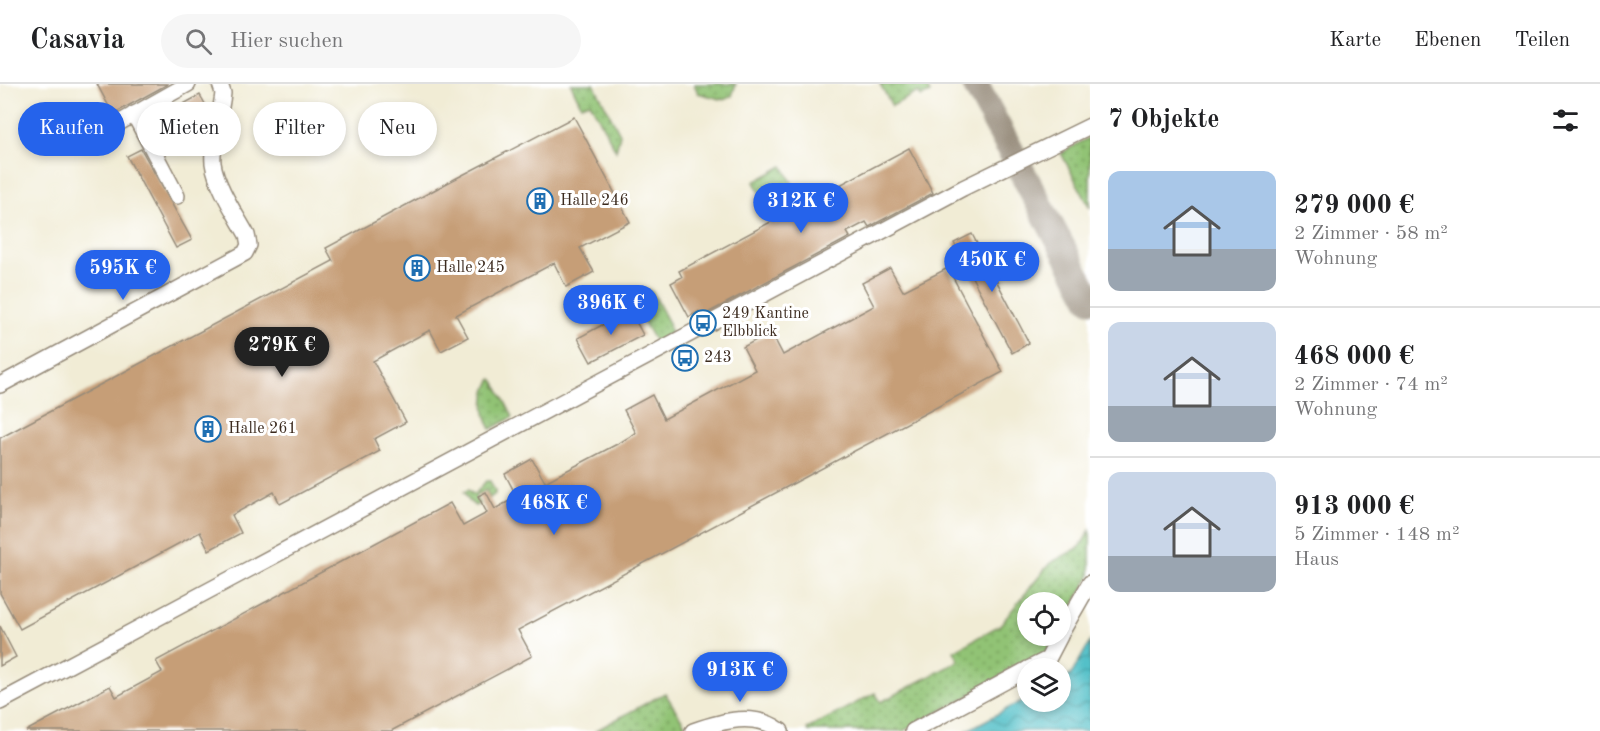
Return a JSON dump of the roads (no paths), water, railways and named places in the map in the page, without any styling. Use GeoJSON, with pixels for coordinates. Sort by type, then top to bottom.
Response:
{"type":"FeatureCollection","features":[{"type":"Feature","properties":{"kind":"street"},"geometry":{"type":"LineString","coordinates":[[125,119],[188,84]]}},
{"type":"Feature","properties":{"kind":"street"},"geometry":{"type":"LineString","coordinates":[[0,385],[245,253],[249,244],[247,235],[216,176],[213,164],[223,93],[220,84]]}},
{"type":"Feature","properties":{"kind":"street"},"geometry":{"type":"LineString","coordinates":[[134,114],[177,196]]}},
{"type":"Feature","properties":{"kind":"street"},"geometry":{"type":"LineString","coordinates":[[0,702],[963,188],[1090,126]]}},
{"type":"Feature","properties":{"kind":"street"},"geometry":{"type":"LineString","coordinates":[[1071,617],[1090,583]]}},
{"type":"Feature","properties":{"kind":"street"},"geometry":{"type":"LineString","coordinates":[[913,731],[1017,675]]}},
{"type":"Feature","properties":{"kind":"street"},"geometry":{"type":"LineString","coordinates":[[693,731],[723,721],[745,719],[762,722],[782,731]]}},
{"type":"Feature","properties":{"kind":"water"},"geometry":{"type":"Polygon","coordinates":[[[1090,642],[1090,731],[966,731],[1017,703],[1017,712],[1071,712],[1071,675],[1090,642]]]}},
{"type":"Feature","properties":{"kind":"place","name":"Halle 246"},"geometry":{"type":"Point","coordinates":[540,201]}},
{"type":"Feature","properties":{"kind":"place","name":"Halle 245"},"geometry":{"type":"Point","coordinates":[417,268]}},
{"type":"Feature","properties":{"kind":"place","name":"249 Kantine Elbblick"},"geometry":{"type":"Point","coordinates":[703,323]}},
{"type":"Feature","properties":{"kind":"place","name":"243"},"geometry":{"type":"Point","coordinates":[685,358]}},
{"type":"Feature","properties":{"kind":"place","name":"Halle 261"},"geometry":{"type":"Point","coordinates":[208,429]}}]}
